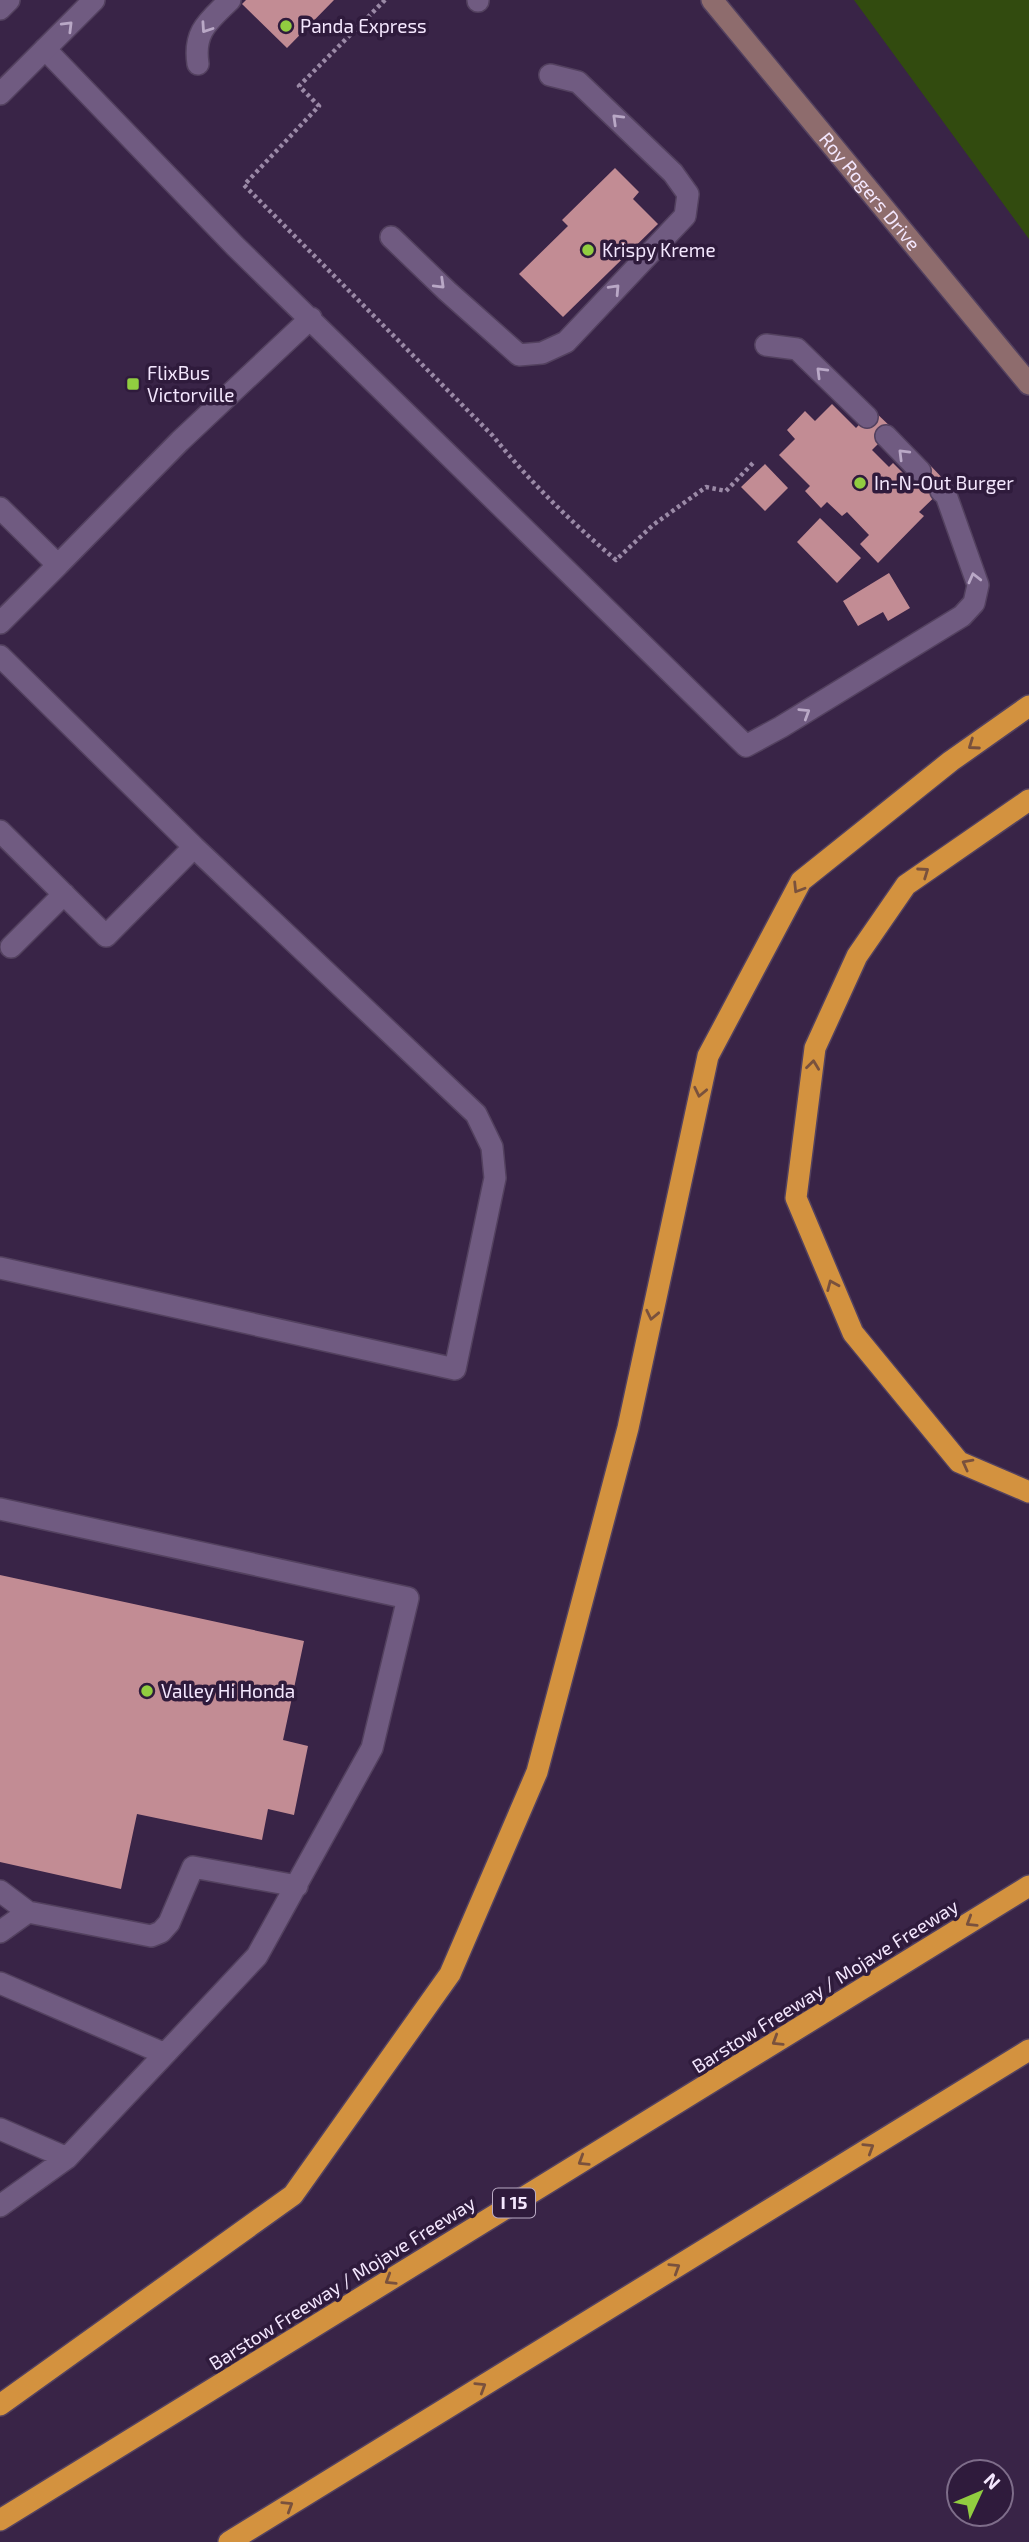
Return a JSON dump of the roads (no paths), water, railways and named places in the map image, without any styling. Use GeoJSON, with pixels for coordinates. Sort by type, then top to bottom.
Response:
{"type":"FeatureCollection","features":[{"type":"Feature","properties":{"kind":"highway"},"geometry":{"type":"LineString","coordinates":[[0,2405],[293,2195],[450,1974],[537,1772],[628,1428],[708,1056],[801,881],[951,761],[1029,705]]}},
{"type":"Feature","properties":{"kind":"highway"},"geometry":{"type":"LineString","coordinates":[[1029,800],[906,885],[857,956],[815,1048],[796,1198],[853,1334],[959,1462],[1029,1492]]}},
{"type":"Feature","properties":{"kind":"highway","name":"Barstow Freeway / Mojave Freeway"},"geometry":{"type":"LineString","coordinates":[[0,2520],[1029,1886]]}},
{"type":"Feature","properties":{"kind":"highway"},"geometry":{"type":"LineString","coordinates":[[229,2542],[1029,2050]]}},
{"type":"Feature","properties":{"kind":"main road","name":"Roy Rogers Drive"},"geometry":{"type":"LineString","coordinates":[[712,0],[1029,384]]}},
{"type":"Feature","properties":{"kind":"street"},"geometry":{"type":"LineString","coordinates":[[0,94],[94,0]]}},
{"type":"Feature","properties":{"kind":"street"},"geometry":{"type":"LineString","coordinates":[[198,64],[196,48],[202,29],[230,0]]}},
{"type":"Feature","properties":{"kind":"street"},"geometry":{"type":"LineString","coordinates":[[45,49],[235,246],[746,747],[962,616],[974,603],[978,585],[946,495],[941,491]]}},
{"type":"Feature","properties":{"kind":"street"},"geometry":{"type":"LineString","coordinates":[[391,237],[519,355],[542,353],[566,342],[685,216],[688,194],[673,173],[578,82],[550,75]]}},
{"type":"Feature","properties":{"kind":"street"},"geometry":{"type":"LineString","coordinates":[[0,623],[180,441],[311,318]]}},
{"type":"Feature","properties":{"kind":"street"},"geometry":{"type":"LineString","coordinates":[[766,345],[797,349],[867,417]]}},
{"type":"Feature","properties":{"kind":"street"},"geometry":{"type":"LineString","coordinates":[[886,436],[920,471]]}},
{"type":"Feature","properties":{"kind":"street"},"geometry":{"type":"LineString","coordinates":[[0,508],[58,565]]}},
{"type":"Feature","properties":{"kind":"street"},"geometry":{"type":"LineString","coordinates":[[0,656],[194,847],[476,1114],[492,1147],[495,1178],[456,1369],[0,1268]]}},
{"type":"Feature","properties":{"kind":"street"},"geometry":{"type":"LineString","coordinates":[[0,831],[106,936],[194,847]]}},
{"type":"Feature","properties":{"kind":"street"},"geometry":{"type":"LineString","coordinates":[[12,947],[64,894]]}},
{"type":"Feature","properties":{"kind":"street"},"geometry":{"type":"LineString","coordinates":[[0,1509],[408,1598],[372,1748],[257,1956],[67,2158],[0,2206]]}},
{"type":"Feature","properties":{"kind":"street"},"geometry":{"type":"LineString","coordinates":[[0,1891],[28,1912],[151,1936],[161,1932],[169,1923],[193,1867],[297,1886]]}},
{"type":"Feature","properties":{"kind":"street"},"geometry":{"type":"LineString","coordinates":[[0,1932],[28,1912]]}},
{"type":"Feature","properties":{"kind":"street"},"geometry":{"type":"LineString","coordinates":[[0,1983],[165,2054]]}},
{"type":"Feature","properties":{"kind":"street"},"geometry":{"type":"LineString","coordinates":[[0,2129],[67,2158]]}},
{"type":"Feature","properties":{"kind":"place","name":"Panda Express"},"geometry":{"type":"Point","coordinates":[286,26]}},
{"type":"Feature","properties":{"kind":"place","name":"Krispy Kreme"},"geometry":{"type":"Point","coordinates":[588,250]}},
{"type":"Feature","properties":{"kind":"place","name":"FlixBus Victorville"},"geometry":{"type":"Point","coordinates":[133,384]}},
{"type":"Feature","properties":{"kind":"place","name":"In-N-Out Burger"},"geometry":{"type":"Point","coordinates":[860,483]}},
{"type":"Feature","properties":{"kind":"place","name":"Valley Hi Honda"},"geometry":{"type":"Point","coordinates":[147,1691]}}]}
